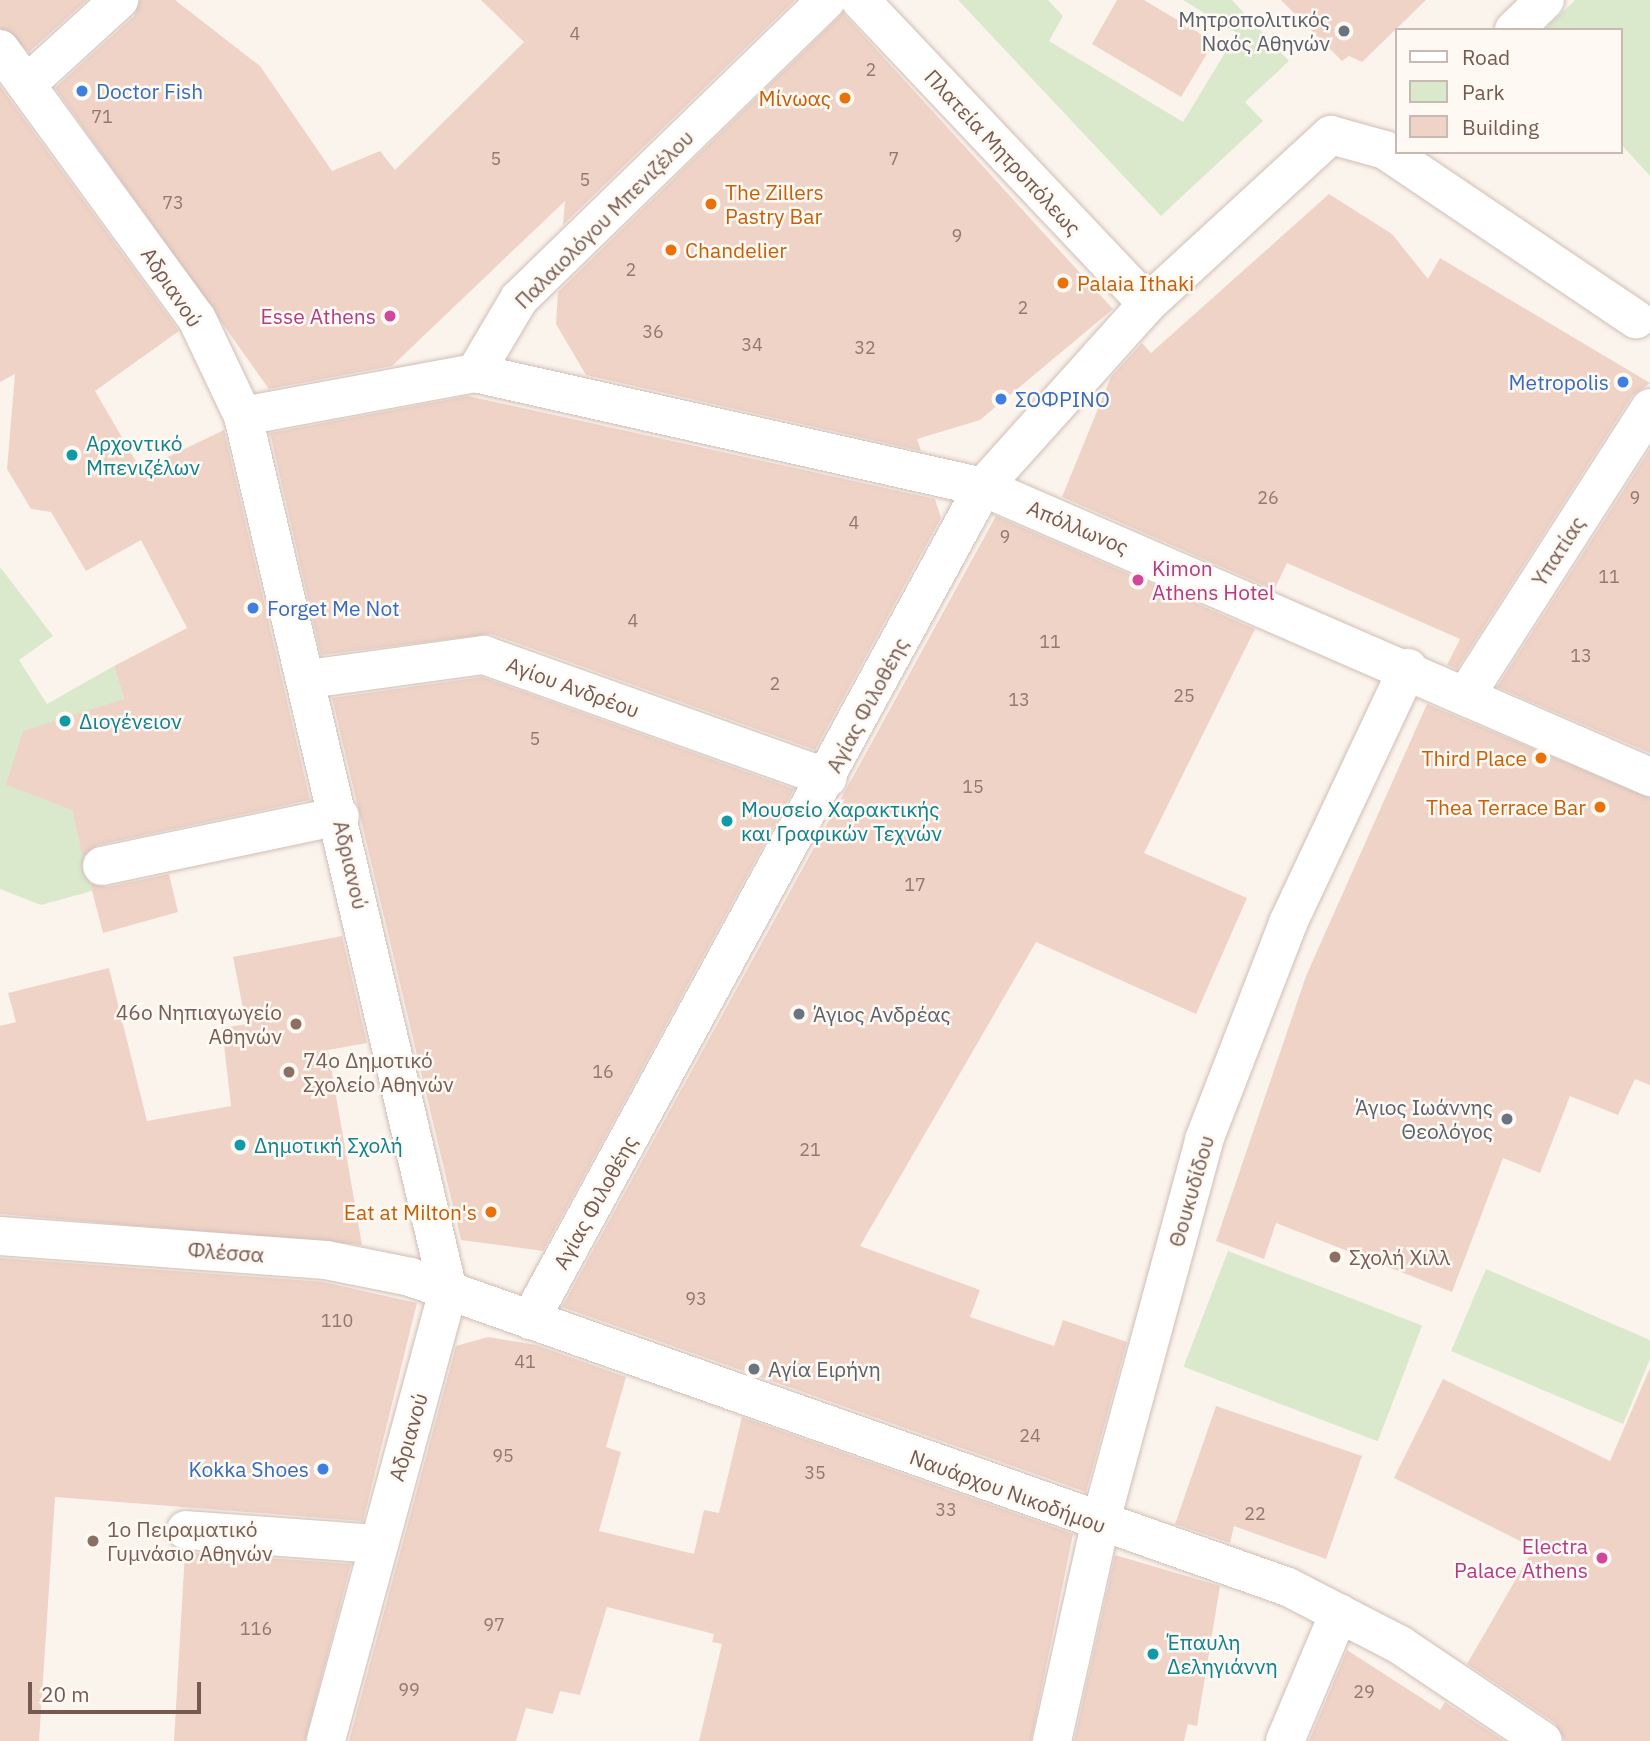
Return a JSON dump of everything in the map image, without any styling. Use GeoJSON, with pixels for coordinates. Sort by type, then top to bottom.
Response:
{"type":"FeatureCollection","features":[{"type":"Feature","properties":{"kind":"street"},"geometry":{"type":"LineString","coordinates":[[27,84],[119,0]]}},
{"type":"Feature","properties":{"kind":"street","name":"Παλαιολόγου Μπενιζέλου"},"geometry":{"type":"LineString","coordinates":[[475,373],[519,299],[825,0]]}},
{"type":"Feature","properties":{"kind":"street","name":"Πλατεία Μητροπόλεως"},"geometry":{"type":"LineString","coordinates":[[860,0],[1147,304]]}},
{"type":"Feature","properties":{"kind":"street"},"geometry":{"type":"LineString","coordinates":[[1516,28],[1545,0]]}},
{"type":"Feature","properties":{"kind":"street","name":"Αδριανού"},"geometry":{"type":"LineString","coordinates":[[0,49],[197,318],[243,416],[309,679],[449,1291],[326,1741]]}},
{"type":"Feature","properties":{"kind":"street","name":"Αγίας Φιλοθέης"},"geometry":{"type":"LineString","coordinates":[[530,1320],[828,778],[983,487],[1147,304],[1331,135],[1391,144]]}},
{"type":"Feature","properties":{"kind":"street"},"geometry":{"type":"LineString","coordinates":[[1405,154],[1636,319]]}},
{"type":"Feature","properties":{"kind":"street"},"geometry":{"type":"LineString","coordinates":[[243,416],[422,377],[475,373]]}},
{"type":"Feature","properties":{"kind":"street","name":"Απόλλωνος"},"geometry":{"type":"LineString","coordinates":[[475,373],[983,487],[1408,668],[1650,777]]}},
{"type":"Feature","properties":{"kind":"street","name":"Υπατίας"},"geometry":{"type":"LineString","coordinates":[[1466,695],[1650,408]]}},
{"type":"Feature","properties":{"kind":"street","name":"Αγίου Ανδρέου"},"geometry":{"type":"LineString","coordinates":[[309,679],[484,655],[828,778]]}},
{"type":"Feature","properties":{"kind":"street","name":"Θουκυδίδου"},"geometry":{"type":"LineString","coordinates":[[1052,1741],[1100,1524],[1224,1084],[1299,899],[1408,668]]}},
{"type":"Feature","properties":{"kind":"street"},"geometry":{"type":"LineString","coordinates":[[102,866],[340,817]]}},
{"type":"Feature","properties":{"kind":"street","name":"Φλέσσα"},"geometry":{"type":"LineString","coordinates":[[1,1235],[326,1261],[449,1291]]}},
{"type":"Feature","properties":{"kind":"street","name":"Ναυάρχου Νικοδήμου"},"geometry":{"type":"LineString","coordinates":[[449,1291],[1100,1524],[1288,1587],[1400,1645],[1543,1741]]}},
{"type":"Feature","properties":{"kind":"street"},"geometry":{"type":"LineString","coordinates":[[186,1530],[378,1544]]}},
{"type":"Feature","properties":{"kind":"street"},"geometry":{"type":"LineString","coordinates":[[1285,1741],[1339,1613]]}},
{"type":"Feature","properties":{"kind":"green space"},"geometry":{"type":"Polygon","coordinates":[[[958,0],[1048,0],[1063,16],[1049,41],[1183,122],[1237,33],[1183,0],[1232,0],[1289,61],[1245,102],[1263,121],[1161,216],[958,0]]]}},
{"type":"Feature","properties":{"kind":"green space"},"geometry":{"type":"Polygon","coordinates":[[[1575,0],[1650,0],[1650,176],[1622,145],[1622,28],[1546,28],[1575,0]]]}},
{"type":"Feature","properties":{"kind":"green space","name":"Διογένειον"},"geometry":{"type":"Polygon","coordinates":[[[0,567],[53,636],[19,660],[47,704],[114,666],[140,752],[62,769],[92,891],[41,905],[0,889],[0,567]]]}},
{"type":"Feature","properties":{"kind":"green space"},"geometry":{"type":"Polygon","coordinates":[[[1228,1251],[1422,1326],[1378,1441],[1184,1367],[1228,1251]]]}},
{"type":"Feature","properties":{"kind":"green space"},"geometry":{"type":"Polygon","coordinates":[[[1486,1269],[1650,1340],[1650,1359],[1623,1424],[1451,1351],[1486,1269]]]}},
{"type":"Feature","properties":{"kind":"building"},"geometry":{"type":"Polygon","coordinates":[[[0,0],[87,0],[29,52],[0,28],[0,0]]]}},
{"type":"Feature","properties":{"kind":"building"},"geometry":{"type":"Polygon","coordinates":[[[140,0],[175,0],[260,66],[332,171],[380,151],[395,170],[524,42],[481,0],[795,0],[563,225],[565,201],[392,366],[269,389],[55,88],[134,16],[140,0]]]}},
{"type":"Feature","properties":{"kind":"building"},"geometry":{"type":"Polygon","coordinates":[[[1117,0],[1144,0],[1214,42],[1181,97],[1092,44],[1117,0]]]}},
{"type":"Feature","properties":{"kind":"building","name":"Μητροπολιτικός Ναός Αθηνών"},"geometry":{"type":"Polygon","coordinates":[[[1281,0],[1426,0],[1394,28],[1362,62],[1349,56],[1342,61],[1281,0]]]}},
{"type":"Feature","properties":{"kind":"building"},"geometry":{"type":"Polygon","coordinates":[[[843,13],[1113,309],[980,420],[917,439],[921,451],[586,375],[556,324],[558,292],[843,13]]]}},
{"type":"Feature","properties":{"kind":"building"},"geometry":{"type":"Polygon","coordinates":[[[0,86],[179,331],[95,391],[141,470],[224,430],[310,800],[98,845],[83,857],[72,810],[6,785],[23,731],[124,699],[114,666],[187,628],[141,540],[86,571],[51,512],[31,509],[7,469],[15,374],[0,382],[0,86]]]}},
{"type":"Feature","properties":{"kind":"building"},"geometry":{"type":"Polygon","coordinates":[[[1329,194],[1392,234],[1428,279],[1440,258],[1650,383],[1632,396],[1457,669],[1447,665],[1460,639],[1287,563],[1274,590],[1062,497],[1111,377],[1142,343],[1151,353],[1329,194]]]}},
{"type":"Feature","properties":{"kind":"building"},"geometry":{"type":"Polygon","coordinates":[[[468,396],[935,499],[941,518],[815,750],[491,634],[321,655],[270,433],[468,396]]]}},
{"type":"Feature","properties":{"kind":"building"},"geometry":{"type":"Polygon","coordinates":[[[1650,449],[1650,753],[1497,687],[1650,449]]]}},
{"type":"Feature","properties":{"kind":"building"},"geometry":{"type":"Polygon","coordinates":[[[996,516],[1255,629],[1144,853],[1247,898],[1196,1014],[1036,942],[860,1246],[980,1290],[970,1317],[1054,1346],[1063,1320],[1127,1342],[1086,1492],[562,1307],[996,516]]]}},
{"type":"Feature","properties":{"kind":"building"},"geometry":{"type":"Polygon","coordinates":[[[482,677],[794,789],[543,1251],[461,1240],[332,698],[482,677]]]}},
{"type":"Feature","properties":{"kind":"building"},"geometry":{"type":"Polygon","coordinates":[[[1427,704],[1650,798],[1650,1085],[1635,1079],[1618,1115],[1570,1096],[1540,1173],[1503,1158],[1452,1292],[1276,1223],[1264,1259],[1216,1241],[1306,976],[1427,704]]]}},
{"type":"Feature","properties":{"kind":"building"},"geometry":{"type":"Polygon","coordinates":[[[169,874],[178,912],[103,933],[90,883],[107,887],[169,874]]]}},
{"type":"Feature","properties":{"kind":"building"},"geometry":{"type":"Polygon","coordinates":[[[342,936],[367,1043],[328,1050],[362,1245],[0,1214],[0,1026],[16,1022],[8,993],[109,968],[147,1121],[231,1106],[222,1028],[246,1024],[233,957],[342,936]]]}},
{"type":"Feature","properties":{"kind":"building"},"geometry":{"type":"Polygon","coordinates":[[[0,1258],[323,1282],[417,1303],[363,1521],[55,1497],[39,1741],[0,1741],[0,1258]]]}},
{"type":"Feature","properties":{"kind":"building"},"geometry":{"type":"Polygon","coordinates":[[[488,1337],[536,1345],[626,1377],[606,1447],[621,1452],[599,1531],[694,1554],[704,1510],[719,1513],[742,1417],[1073,1534],[1031,1741],[699,1741],[722,1644],[712,1642],[714,1634],[607,1607],[580,1695],[560,1691],[553,1714],[526,1708],[516,1741],[349,1741],[456,1346],[488,1337]]]}},
{"type":"Feature","properties":{"kind":"building","name":"Electra Palace Athens"},"geometry":{"type":"Polygon","coordinates":[[[1650,1368],[1650,1741],[1565,1741],[1555,1723],[1467,1664],[1534,1548],[1394,1478],[1443,1379],[1610,1461],[1650,1368]]]}},
{"type":"Feature","properties":{"kind":"building"},"geometry":{"type":"Polygon","coordinates":[[[1216,1406],[1362,1456],[1326,1559],[1234,1526],[1230,1543],[1175,1524],[1216,1406]]]}},
{"type":"Feature","properties":{"kind":"building"},"geometry":{"type":"Polygon","coordinates":[[[185,1552],[351,1564],[305,1741],[174,1741],[185,1552]]]}},
{"type":"Feature","properties":{"kind":"building","name":"Έπαυλη Δεληγιάννη"},"geometry":{"type":"Polygon","coordinates":[[[1115,1555],[1220,1586],[1197,1726],[1188,1724],[1184,1741],[1074,1741],[1115,1555]]]}},
{"type":"Feature","properties":{"kind":"building"},"geometry":{"type":"Polygon","coordinates":[[[1347,1650],[1440,1710],[1445,1702],[1504,1741],[1309,1741],[1347,1650]]]}},
{"type":"Feature","properties":{"kind":"place","name":"Μητροπολιτικός Ναός Αθηνών"},"geometry":{"type":"Point","coordinates":[1344,31]}},
{"type":"Feature","properties":{"kind":"place","name":"Doctor Fish"},"geometry":{"type":"Point","coordinates":[82,91]}},
{"type":"Feature","properties":{"kind":"place","name":"Μίνωας"},"geometry":{"type":"Point","coordinates":[845,98]}},
{"type":"Feature","properties":{"kind":"place","name":"The Zillers Pastry Bar"},"geometry":{"type":"Point","coordinates":[711,204]}},
{"type":"Feature","properties":{"kind":"place","name":"Chandelier"},"geometry":{"type":"Point","coordinates":[671,250]}},
{"type":"Feature","properties":{"kind":"place","name":"Palaia Ithaki"},"geometry":{"type":"Point","coordinates":[1063,283]}},
{"type":"Feature","properties":{"kind":"place","name":"Esse Athens"},"geometry":{"type":"Point","coordinates":[390,316]}},
{"type":"Feature","properties":{"kind":"place","name":"Metropolis"},"geometry":{"type":"Point","coordinates":[1623,382]}},
{"type":"Feature","properties":{"kind":"place","name":"ΣΟΦΡΙΝΟ"},"geometry":{"type":"Point","coordinates":[1001,399]}},
{"type":"Feature","properties":{"kind":"place","name":"Αρχοντικό Μπενιζέλων"},"geometry":{"type":"Point","coordinates":[72,455]}},
{"type":"Feature","properties":{"kind":"place","name":"Kimon Athens Hotel"},"geometry":{"type":"Point","coordinates":[1138,580]}},
{"type":"Feature","properties":{"kind":"place","name":"Forget Me Not"},"geometry":{"type":"Point","coordinates":[253,608]}},
{"type":"Feature","properties":{"kind":"place","name":"Διογένειον"},"geometry":{"type":"Point","coordinates":[65,721]}},
{"type":"Feature","properties":{"kind":"place","name":"Third Place"},"geometry":{"type":"Point","coordinates":[1541,758]}},
{"type":"Feature","properties":{"kind":"place","name":"Thea Terrace Bar"},"geometry":{"type":"Point","coordinates":[1600,807]}},
{"type":"Feature","properties":{"kind":"place","name":"Μουσείο Χαρακτικής και Γραφικών Τεχνών"},"geometry":{"type":"Point","coordinates":[727,821]}},
{"type":"Feature","properties":{"kind":"place","name":"Άγιος Ανδρέας"},"geometry":{"type":"Point","coordinates":[799,1014]}},
{"type":"Feature","properties":{"kind":"place","name":"46ο Νηπιαγωγείο Αθηνών"},"geometry":{"type":"Point","coordinates":[296,1024]}},
{"type":"Feature","properties":{"kind":"place","name":"74ο Δημοτικό Σχολείο Αθηνών"},"geometry":{"type":"Point","coordinates":[289,1072]}},
{"type":"Feature","properties":{"kind":"place","name":"Άγιος Ιωάννης Θεολόγος"},"geometry":{"type":"Point","coordinates":[1507,1119]}},
{"type":"Feature","properties":{"kind":"place","name":"Δημοτική Σχολή"},"geometry":{"type":"Point","coordinates":[240,1145]}},
{"type":"Feature","properties":{"kind":"place","name":"Eat at Milton's"},"geometry":{"type":"Point","coordinates":[491,1212]}},
{"type":"Feature","properties":{"kind":"place","name":"Σχολή Χιλλ"},"geometry":{"type":"Point","coordinates":[1335,1257]}},
{"type":"Feature","properties":{"kind":"place","name":"Αγία Ειρήνη"},"geometry":{"type":"Point","coordinates":[754,1369]}},
{"type":"Feature","properties":{"kind":"place","name":"Kokka Shoes"},"geometry":{"type":"Point","coordinates":[323,1469]}},
{"type":"Feature","properties":{"kind":"place","name":"1ο Πειραματικό Γυμνάσιο Αθηνών"},"geometry":{"type":"Point","coordinates":[93,1541]}},
{"type":"Feature","properties":{"kind":"place","name":"Electra Palace Athens"},"geometry":{"type":"Point","coordinates":[1602,1558]}},
{"type":"Feature","properties":{"kind":"place","name":"Έπαυλη Δεληγιάννη"},"geometry":{"type":"Point","coordinates":[1153,1654]}}]}
